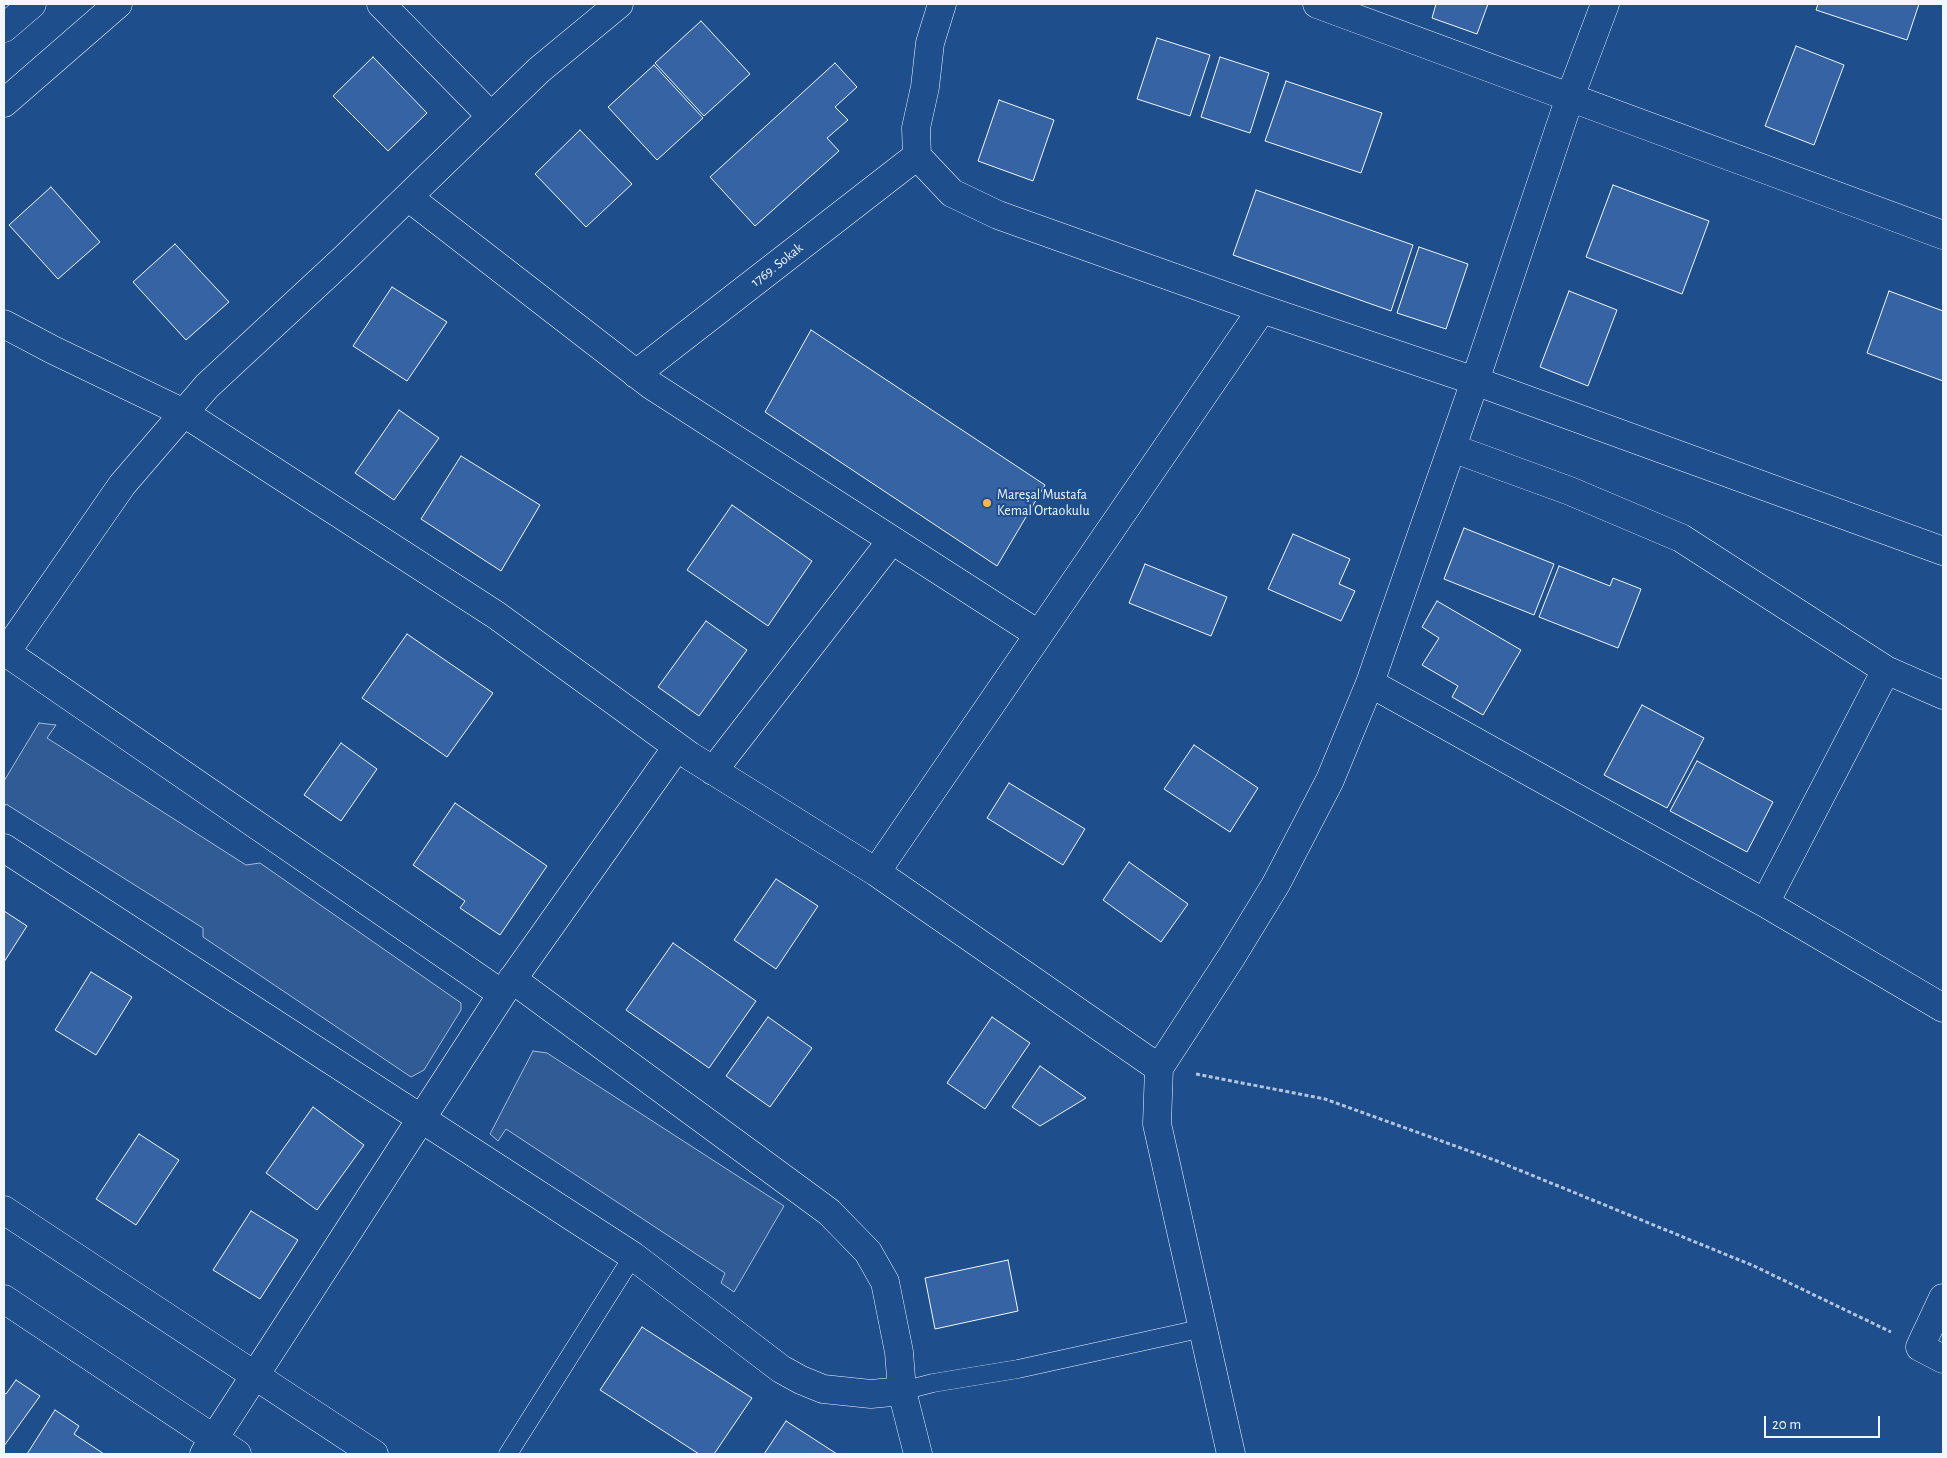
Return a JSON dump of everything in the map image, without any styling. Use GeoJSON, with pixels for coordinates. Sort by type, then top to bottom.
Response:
{"type":"FeatureCollection","features":[{"type":"Feature","properties":{"kind":"street"},"geometry":{"type":"LineString","coordinates":[[4,28],[32,4]]}},
{"type":"Feature","properties":{"kind":"street"},"geometry":{"type":"LineString","coordinates":[[4,103],[118,4]]}},
{"type":"Feature","properties":{"kind":"street"},"geometry":{"type":"LineString","coordinates":[[381,4],[492,116]]}},
{"type":"Feature","properties":{"kind":"street"},"geometry":{"type":"LineString","coordinates":[[619,4],[539,70],[408,197],[207,386],[122,485],[4,653],[507,987],[829,1212],[868,1252],[885,1282],[899,1352],[902,1390],[918,1454]]}},
{"type":"Feature","properties":{"kind":"street"},"geometry":{"type":"LineString","coordinates":[[942,4],[930,43],[925,87],[916,128],[917,156],[952,193],[998,215],[1262,309],[1475,381],[1943,550]]}},
{"type":"Feature","properties":{"kind":"street"},"geometry":{"type":"LineString","coordinates":[[1317,4],[1943,235]]}},
{"type":"Feature","properties":{"kind":"street"},"geometry":{"type":"LineString","coordinates":[[1231,1454],[1157,1124],[1159,1068],[1232,956],[1276,884],[1330,780],[1370,683],[1475,381],[1570,97],[1605,4]]}},
{"type":"Feature","properties":{"kind":"street","name":"1769. Sokak"},"geometry":{"type":"LineString","coordinates":[[636,374],[917,156]]}},
{"type":"Feature","properties":{"kind":"street"},"geometry":{"type":"LineString","coordinates":[[408,197],[651,385],[1038,634]]}},
{"type":"Feature","properties":{"kind":"street"},"geometry":{"type":"LineString","coordinates":[[876,872],[1262,309]]}},
{"type":"Feature","properties":{"kind":"street"},"geometry":{"type":"LineString","coordinates":[[4,324],[53,350],[184,413],[496,615],[677,747],[876,872],[1159,1068]]}},
{"type":"Feature","properties":{"kind":"street"},"geometry":{"type":"LineString","coordinates":[[1452,448],[1570,491],[1681,538],[1886,670],[1943,695]]}},
{"type":"Feature","properties":{"kind":"street"},"geometry":{"type":"LineString","coordinates":[[713,771],[892,540]]}},
{"type":"Feature","properties":{"kind":"street"},"geometry":{"type":"LineString","coordinates":[[1765,903],[1886,670]]}},
{"type":"Feature","properties":{"kind":"street"},"geometry":{"type":"LineString","coordinates":[[1370,683],[1765,903],[1943,1008]]}},
{"type":"Feature","properties":{"kind":"street"},"geometry":{"type":"LineString","coordinates":[[209,1447],[507,987],[677,747]]}},
{"type":"Feature","properties":{"kind":"street"},"geometry":{"type":"LineString","coordinates":[[4,848],[420,1120],[633,1256],[781,1369],[823,1389],[871,1394],[902,1390]]}},
{"type":"Feature","properties":{"kind":"street"},"geometry":{"type":"LineString","coordinates":[[4,1210],[374,1454]]}},
{"type":"Feature","properties":{"kind":"street"},"geometry":{"type":"LineString","coordinates":[[1932,1353],[1943,1298]]}},
{"type":"Feature","properties":{"kind":"street"},"geometry":{"type":"LineString","coordinates":[[4,1299],[209,1447],[237,1454]]}},
{"type":"Feature","properties":{"kind":"lane"},"geometry":{"type":"LineString","coordinates":[[508,1454],[633,1256]]}},
{"type":"Feature","properties":{"kind":"lane"},"geometry":{"type":"LineString","coordinates":[[902,1390],[1018,1369],[1204,1328]]}},
{"type":"Feature","properties":{"kind":"path"},"geometry":{"type":"LineString","coordinates":[[1159,1068],[1240,1081],[1325,1099],[1497,1161],[1754,1266],[1932,1353]]}},
{"type":"Feature","properties":{"kind":"shaded area"},"geometry":{"type":"Polygon","coordinates":[[[39,723],[56,725],[47,738],[246,865],[260,863],[461,1003],[461,1010],[424,1070],[411,1077],[203,937],[203,928],[6,804],[4,807],[4,781],[39,723]]]}},
{"type":"Feature","properties":{"kind":"shaded area"},"geometry":{"type":"Polygon","coordinates":[[[533,1051],[547,1053],[784,1206],[734,1292],[721,1283],[725,1273],[506,1129],[498,1141],[490,1134],[533,1051]]]}},
{"type":"Feature","properties":{"kind":"building"},"geometry":{"type":"Polygon","coordinates":[[[1436,4],[1488,4],[1477,34],[1432,18],[1436,4]]]}},
{"type":"Feature","properties":{"kind":"building"},"geometry":{"type":"Polygon","coordinates":[[[1818,4],[1919,4],[1907,40],[1816,10],[1818,4]]]}},
{"type":"Feature","properties":{"kind":"building"},"geometry":{"type":"Polygon","coordinates":[[[701,21],[750,74],[704,116],[655,63],[701,21]]]}},
{"type":"Feature","properties":{"kind":"building"},"geometry":{"type":"Polygon","coordinates":[[[1157,38],[1210,55],[1190,116],[1137,99],[1157,38]]]}},
{"type":"Feature","properties":{"kind":"building"},"geometry":{"type":"Polygon","coordinates":[[[1796,46],[1844,65],[1814,145],[1765,126],[1796,46]]]}},
{"type":"Feature","properties":{"kind":"building"},"geometry":{"type":"Polygon","coordinates":[[[373,57],[427,113],[388,151],[333,96],[373,57]]]}},
{"type":"Feature","properties":{"kind":"building"},"geometry":{"type":"Polygon","coordinates":[[[1220,57],[1269,73],[1250,133],[1201,117],[1220,57]]]}},
{"type":"Feature","properties":{"kind":"building"},"geometry":{"type":"Polygon","coordinates":[[[835,63],[857,87],[835,107],[848,120],[827,138],[839,151],[755,226],[710,177],[835,63]]]}},
{"type":"Feature","properties":{"kind":"building"},"geometry":{"type":"Polygon","coordinates":[[[654,65],[703,118],[657,160],[608,107],[654,65]]]}},
{"type":"Feature","properties":{"kind":"building"},"geometry":{"type":"Polygon","coordinates":[[[1286,81],[1382,113],[1361,173],[1265,141],[1286,81]]]}},
{"type":"Feature","properties":{"kind":"building"},"geometry":{"type":"Polygon","coordinates":[[[999,100],[1054,120],[1033,181],[978,161],[999,100]]]}},
{"type":"Feature","properties":{"kind":"building"},"geometry":{"type":"Polygon","coordinates":[[[580,130],[632,184],[586,227],[535,174],[580,130]]]}},
{"type":"Feature","properties":{"kind":"building"},"geometry":{"type":"Polygon","coordinates":[[[1613,185],[1709,221],[1682,294],[1586,257],[1613,185]]]}},
{"type":"Feature","properties":{"kind":"building"},"geometry":{"type":"Polygon","coordinates":[[[51,187],[100,242],[58,279],[9,225],[51,187]]]}},
{"type":"Feature","properties":{"kind":"building"},"geometry":{"type":"Polygon","coordinates":[[[1256,190],[1413,245],[1391,311],[1233,255],[1256,190]]]}},
{"type":"Feature","properties":{"kind":"building"},"geometry":{"type":"Polygon","coordinates":[[[175,244],[229,302],[186,340],[133,282],[175,244]]]}},
{"type":"Feature","properties":{"kind":"building"},"geometry":{"type":"Polygon","coordinates":[[[1419,247],[1468,264],[1446,329],[1397,313],[1419,247]]]}},
{"type":"Feature","properties":{"kind":"building"},"geometry":{"type":"Polygon","coordinates":[[[392,287],[447,322],[407,381],[353,346],[392,287]]]}},
{"type":"Feature","properties":{"kind":"building"},"geometry":{"type":"Polygon","coordinates":[[[1569,291],[1617,310],[1588,386],[1540,367],[1569,291]]]}},
{"type":"Feature","properties":{"kind":"building"},"geometry":{"type":"Polygon","coordinates":[[[1889,291],[1943,311],[1943,381],[1867,353],[1889,291]]]}},
{"type":"Feature","properties":{"kind":"building"},"geometry":{"type":"Polygon","coordinates":[[[811,330],[1045,485],[997,566],[765,412],[811,330]]]}},
{"type":"Feature","properties":{"kind":"building"},"geometry":{"type":"Polygon","coordinates":[[[399,410],[439,438],[394,500],[355,473],[399,410]]]}},
{"type":"Feature","properties":{"kind":"building"},"geometry":{"type":"Polygon","coordinates":[[[461,456],[540,505],[501,571],[421,519],[461,456]]]}},
{"type":"Feature","properties":{"kind":"building"},"geometry":{"type":"Polygon","coordinates":[[[732,505],[812,561],[768,626],[687,570],[732,505]]]}},
{"type":"Feature","properties":{"kind":"building"},"geometry":{"type":"Polygon","coordinates":[[[1464,528],[1554,564],[1534,615],[1444,579],[1464,528]]]}},
{"type":"Feature","properties":{"kind":"building"},"geometry":{"type":"Polygon","coordinates":[[[1293,534],[1350,559],[1339,584],[1355,591],[1341,621],[1268,589],[1293,534]]]}},
{"type":"Feature","properties":{"kind":"building"},"geometry":{"type":"Polygon","coordinates":[[[1145,564],[1227,597],[1211,636],[1129,603],[1145,564]]]}},
{"type":"Feature","properties":{"kind":"building"},"geometry":{"type":"Polygon","coordinates":[[[1559,566],[1610,586],[1613,578],[1641,589],[1618,648],[1539,617],[1559,566]]]}},
{"type":"Feature","properties":{"kind":"building"},"geometry":{"type":"Polygon","coordinates":[[[1437,601],[1521,650],[1483,715],[1452,697],[1458,686],[1422,665],[1439,638],[1422,627],[1437,601]]]}},
{"type":"Feature","properties":{"kind":"building"},"geometry":{"type":"Polygon","coordinates":[[[706,621],[747,650],[699,716],[658,687],[706,621]]]}},
{"type":"Feature","properties":{"kind":"building"},"geometry":{"type":"Polygon","coordinates":[[[407,634],[493,693],[447,757],[362,698],[407,634]]]}},
{"type":"Feature","properties":{"kind":"building"},"geometry":{"type":"Polygon","coordinates":[[[1642,705],[1704,738],[1667,808],[1604,775],[1642,705]]]}},
{"type":"Feature","properties":{"kind":"building"},"geometry":{"type":"Polygon","coordinates":[[[341,743],[377,769],[341,821],[304,795],[341,743]]]}},
{"type":"Feature","properties":{"kind":"building"},"geometry":{"type":"Polygon","coordinates":[[[1194,745],[1258,788],[1230,832],[1164,789],[1194,745]]]}},
{"type":"Feature","properties":{"kind":"building"},"geometry":{"type":"Polygon","coordinates":[[[1697,761],[1773,802],[1747,852],[1670,811],[1697,761]]]}},
{"type":"Feature","properties":{"kind":"building"},"geometry":{"type":"Polygon","coordinates":[[[1009,783],[1085,829],[1063,865],[987,818],[1009,783]]]}},
{"type":"Feature","properties":{"kind":"building"},"geometry":{"type":"Polygon","coordinates":[[[455,803],[547,866],[500,935],[460,908],[465,901],[413,865],[455,803]]]}},
{"type":"Feature","properties":{"kind":"building"},"geometry":{"type":"Polygon","coordinates":[[[1129,862],[1188,904],[1161,942],[1103,900],[1129,862]]]}},
{"type":"Feature","properties":{"kind":"building"},"geometry":{"type":"Polygon","coordinates":[[[776,879],[818,906],[776,969],[734,940],[776,879]]]}},
{"type":"Feature","properties":{"kind":"building"},"geometry":{"type":"Polygon","coordinates":[[[4,911],[27,926],[4,962],[4,911]]]}},
{"type":"Feature","properties":{"kind":"building"},"geometry":{"type":"Polygon","coordinates":[[[673,943],[756,1001],[709,1068],[626,1010],[673,943]]]}},
{"type":"Feature","properties":{"kind":"building"},"geometry":{"type":"Polygon","coordinates":[[[91,972],[132,997],[96,1055],[55,1030],[91,972]]]}},
{"type":"Feature","properties":{"kind":"building"},"geometry":{"type":"Polygon","coordinates":[[[768,1017],[812,1048],[770,1107],[726,1076],[768,1017]]]}},
{"type":"Feature","properties":{"kind":"building"},"geometry":{"type":"Polygon","coordinates":[[[992,1017],[1030,1043],[985,1109],[947,1083],[992,1017]]]}},
{"type":"Feature","properties":{"kind":"building"},"geometry":{"type":"Polygon","coordinates":[[[1040,1066],[1086,1098],[1040,1126],[1012,1107],[1040,1066]]]}},
{"type":"Feature","properties":{"kind":"building"},"geometry":{"type":"Polygon","coordinates":[[[313,1107],[364,1145],[317,1210],[266,1173],[313,1107]]]}},
{"type":"Feature","properties":{"kind":"building"},"geometry":{"type":"Polygon","coordinates":[[[139,1134],[179,1160],[136,1225],[96,1199],[139,1134]]]}},
{"type":"Feature","properties":{"kind":"building"},"geometry":{"type":"Polygon","coordinates":[[[251,1211],[298,1240],[260,1299],[213,1270],[251,1211]]]}},
{"type":"Feature","properties":{"kind":"building"},"geometry":{"type":"Polygon","coordinates":[[[1008,1260],[1018,1311],[935,1329],[925,1278],[1008,1260]]]}},
{"type":"Feature","properties":{"kind":"building"},"geometry":{"type":"Polygon","coordinates":[[[642,1327],[752,1398],[714,1454],[699,1454],[600,1390],[642,1327]]]}},
{"type":"Feature","properties":{"kind":"building"},"geometry":{"type":"Polygon","coordinates":[[[16,1380],[40,1396],[4,1446],[4,1393],[6,1394],[16,1380]]]}},
{"type":"Feature","properties":{"kind":"building"},"geometry":{"type":"Polygon","coordinates":[[[55,1410],[79,1426],[74,1434],[104,1454],[27,1454],[55,1410]]]}},
{"type":"Feature","properties":{"kind":"building"},"geometry":{"type":"Polygon","coordinates":[[[786,1421],[837,1454],[764,1454],[786,1421]]]}},
{"type":"Feature","properties":{"kind":"place","name":"Mareşal Mustafa Kemal Ortaokulu"},"geometry":{"type":"Point","coordinates":[987,503]}}]}
